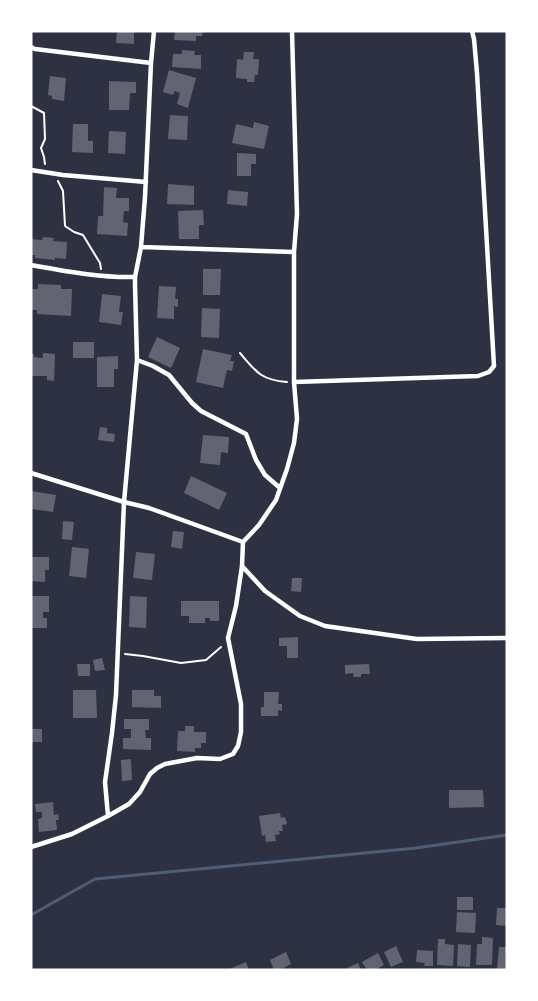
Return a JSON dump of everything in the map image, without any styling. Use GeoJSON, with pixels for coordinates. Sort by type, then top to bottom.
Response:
{"type":"FeatureCollection","features":[{"type":"Feature","properties":{"kind":"street"},"geometry":{"type":"LineString","coordinates":[[108,816],[105,782],[116,695],[124,502],[137,360],[135,277],[141,247],[154,31]]}},
{"type":"Feature","properties":{"kind":"street"},"geometry":{"type":"LineString","coordinates":[[31,847],[72,834],[129,804],[140,792],[150,774],[165,764],[197,758],[220,759],[233,754],[238,746],[241,732],[241,704],[228,638],[236,606],[242,566],[243,542],[259,525],[276,500],[294,443],[296,419],[294,382],[294,252],[297,214],[292,31]]}},
{"type":"Feature","properties":{"kind":"street"},"geometry":{"type":"LineString","coordinates":[[294,382],[478,376],[489,372],[494,366],[477,73],[472,31]]}},
{"type":"Feature","properties":{"kind":"street"},"geometry":{"type":"LineString","coordinates":[[31,47],[151,63]]}},
{"type":"Feature","properties":{"kind":"street"},"geometry":{"type":"LineString","coordinates":[[31,170],[63,175],[146,182]]}},
{"type":"Feature","properties":{"kind":"street"},"geometry":{"type":"LineString","coordinates":[[141,247],[294,252]]}},
{"type":"Feature","properties":{"kind":"street"},"geometry":{"type":"LineString","coordinates":[[31,265],[103,276],[135,277]]}},
{"type":"Feature","properties":{"kind":"street"},"geometry":{"type":"LineString","coordinates":[[137,360],[170,375],[192,403],[201,411],[246,434],[256,460],[265,475],[280,488]]}},
{"type":"Feature","properties":{"kind":"street"},"geometry":{"type":"LineString","coordinates":[[31,473],[149,508],[243,542]]}},
{"type":"Feature","properties":{"kind":"street"},"geometry":{"type":"LineString","coordinates":[[242,566],[265,591],[300,616],[325,626],[417,639],[507,638]]}},
{"type":"Feature","properties":{"kind":"path"},"geometry":{"type":"LineString","coordinates":[[31,106],[44,113],[44,139],[41,148],[47,168]]}},
{"type":"Feature","properties":{"kind":"path"},"geometry":{"type":"LineString","coordinates":[[63,175],[57,177],[63,191],[65,226],[83,235],[100,263],[103,276]]}},
{"type":"Feature","properties":{"kind":"path"},"geometry":{"type":"LineString","coordinates":[[240,353],[255,372],[273,381],[294,382]]}},
{"type":"Feature","properties":{"kind":"path"},"geometry":{"type":"LineString","coordinates":[[117,654],[143,656],[181,664],[206,660],[222,647],[228,638]]}},
{"type":"Feature","properties":{"kind":"building"},"geometry":{"type":"Polygon","coordinates":[[[117,31],[134,31],[134,44],[116,43],[117,31]]]}},
{"type":"Feature","properties":{"kind":"building"},"geometry":{"type":"Polygon","coordinates":[[[175,31],[203,31],[202,36],[196,36],[196,41],[174,40],[175,31]]]}},
{"type":"Feature","properties":{"kind":"building"},"geometry":{"type":"Polygon","coordinates":[[[182,50],[195,51],[194,55],[201,55],[201,69],[172,67],[173,54],[182,54],[182,50]]]}},
{"type":"Feature","properties":{"kind":"building"},"geometry":{"type":"Polygon","coordinates":[[[244,52],[254,52],[253,59],[259,59],[258,75],[255,75],[254,82],[247,82],[247,79],[236,78],[237,59],[243,60],[244,52]]]}},
{"type":"Feature","properties":{"kind":"building"},"geometry":{"type":"Polygon","coordinates":[[[169,70],[196,78],[188,108],[177,104],[180,93],[175,91],[173,95],[163,92],[169,70]]]}},
{"type":"Feature","properties":{"kind":"building"},"geometry":{"type":"Polygon","coordinates":[[[50,76],[66,78],[64,101],[52,99],[52,96],[48,95],[50,76]]]}},
{"type":"Feature","properties":{"kind":"building"},"geometry":{"type":"Polygon","coordinates":[[[109,81],[136,82],[136,93],[130,93],[129,110],[109,110],[109,81]]]}},
{"type":"Feature","properties":{"kind":"building"},"geometry":{"type":"Polygon","coordinates":[[[170,115],[188,116],[187,140],[168,139],[170,115]]]}},
{"type":"Feature","properties":{"kind":"building"},"geometry":{"type":"Polygon","coordinates":[[[254,122],[269,126],[264,149],[232,143],[236,124],[253,128],[254,122]]]}},
{"type":"Feature","properties":{"kind":"building"},"geometry":{"type":"Polygon","coordinates":[[[73,124],[88,124],[88,141],[93,141],[93,153],[72,152],[73,124]]]}},
{"type":"Feature","properties":{"kind":"building"},"geometry":{"type":"Polygon","coordinates":[[[109,131],[126,132],[125,154],[108,153],[109,131]]]}},
{"type":"Feature","properties":{"kind":"building"},"geometry":{"type":"Polygon","coordinates":[[[237,153],[256,154],[256,164],[251,164],[251,176],[237,176],[237,153]]]}},
{"type":"Feature","properties":{"kind":"building"},"geometry":{"type":"Polygon","coordinates":[[[168,184],[194,186],[194,205],[167,204],[168,184]]]}},
{"type":"Feature","properties":{"kind":"building"},"geometry":{"type":"Polygon","coordinates":[[[104,187],[117,188],[116,198],[129,198],[129,211],[124,211],[123,222],[128,223],[127,236],[97,234],[98,216],[103,216],[104,187]]]}},
{"type":"Feature","properties":{"kind":"building"},"geometry":{"type":"Polygon","coordinates":[[[228,190],[248,192],[247,206],[227,204],[228,190]]]}},
{"type":"Feature","properties":{"kind":"building"},"geometry":{"type":"Polygon","coordinates":[[[203,210],[204,225],[199,225],[199,239],[179,239],[178,211],[203,210]]]}},
{"type":"Feature","properties":{"kind":"building"},"geometry":{"type":"Polygon","coordinates":[[[43,237],[54,238],[53,241],[67,242],[66,259],[35,258],[35,255],[31,255],[31,239],[42,240],[43,237]]]}},
{"type":"Feature","properties":{"kind":"building"},"geometry":{"type":"Polygon","coordinates":[[[203,269],[221,269],[220,295],[203,295],[203,269]]]}},
{"type":"Feature","properties":{"kind":"building"},"geometry":{"type":"Polygon","coordinates":[[[38,284],[61,285],[61,289],[72,289],[71,316],[37,314],[37,310],[31,310],[31,289],[38,289],[38,284]]]}},
{"type":"Feature","properties":{"kind":"building"},"geometry":{"type":"Polygon","coordinates":[[[159,286],[176,287],[175,299],[178,299],[178,307],[174,306],[174,319],[157,318],[159,286]]]}},
{"type":"Feature","properties":{"kind":"building"},"geometry":{"type":"Polygon","coordinates":[[[102,294],[121,296],[119,312],[123,312],[121,325],[99,322],[102,294]]]}},
{"type":"Feature","properties":{"kind":"building"},"geometry":{"type":"Polygon","coordinates":[[[202,308],[220,309],[219,338],[201,337],[202,308]]]}},
{"type":"Feature","properties":{"kind":"building"},"geometry":{"type":"Polygon","coordinates":[[[157,337],[180,348],[171,368],[148,357],[157,337]]]}},
{"type":"Feature","properties":{"kind":"building"},"geometry":{"type":"Polygon","coordinates":[[[73,342],[94,342],[94,358],[73,358],[73,342]]]}},
{"type":"Feature","properties":{"kind":"building"},"geometry":{"type":"Polygon","coordinates":[[[203,349],[232,355],[230,361],[234,361],[232,371],[227,370],[223,388],[196,382],[203,349]]]}},
{"type":"Feature","properties":{"kind":"building"},"geometry":{"type":"Polygon","coordinates":[[[43,353],[55,354],[54,381],[47,380],[47,376],[31,376],[31,354],[34,354],[34,357],[43,358],[43,353]]]}},
{"type":"Feature","properties":{"kind":"building"},"geometry":{"type":"Polygon","coordinates":[[[118,356],[118,369],[114,369],[114,387],[97,387],[97,357],[118,356]]]}},
{"type":"Feature","properties":{"kind":"building"},"geometry":{"type":"Polygon","coordinates":[[[100,427],[107,428],[107,433],[115,434],[114,442],[98,440],[100,427]]]}},
{"type":"Feature","properties":{"kind":"building"},"geometry":{"type":"Polygon","coordinates":[[[203,435],[229,437],[228,453],[221,452],[220,465],[200,463],[203,435]]]}},
{"type":"Feature","properties":{"kind":"building"},"geometry":{"type":"Polygon","coordinates":[[[191,476],[227,493],[219,510],[184,493],[191,476]]]}},
{"type":"Feature","properties":{"kind":"building"},"geometry":{"type":"Polygon","coordinates":[[[31,491],[56,495],[53,512],[31,509],[31,491]]]}},
{"type":"Feature","properties":{"kind":"building"},"geometry":{"type":"Polygon","coordinates":[[[63,521],[74,522],[72,540],[62,539],[63,521]]]}},
{"type":"Feature","properties":{"kind":"building"},"geometry":{"type":"Polygon","coordinates":[[[173,531],[184,532],[182,549],[171,547],[173,531]]]}},
{"type":"Feature","properties":{"kind":"building"},"geometry":{"type":"Polygon","coordinates":[[[72,547],[89,549],[86,578],[69,576],[72,547]]]}},
{"type":"Feature","properties":{"kind":"building"},"geometry":{"type":"Polygon","coordinates":[[[136,552],[155,554],[152,580],[133,578],[136,552]]]}},
{"type":"Feature","properties":{"kind":"building"},"geometry":{"type":"Polygon","coordinates":[[[31,557],[49,557],[49,570],[45,570],[45,582],[31,581],[31,557]]]}},
{"type":"Feature","properties":{"kind":"building"},"geometry":{"type":"Polygon","coordinates":[[[292,578],[302,578],[301,592],[291,591],[292,578]]]}},
{"type":"Feature","properties":{"kind":"building"},"geometry":{"type":"Polygon","coordinates":[[[31,596],[49,596],[49,612],[43,612],[43,618],[47,618],[47,628],[31,628],[31,596]]]}},
{"type":"Feature","properties":{"kind":"building"},"geometry":{"type":"Polygon","coordinates":[[[130,596],[147,597],[146,628],[129,627],[130,596]]]}},
{"type":"Feature","properties":{"kind":"building"},"geometry":{"type":"Polygon","coordinates":[[[181,601],[219,601],[219,621],[210,621],[210,618],[205,618],[205,623],[189,623],[189,616],[181,616],[181,601]]]}},
{"type":"Feature","properties":{"kind":"building"},"geometry":{"type":"Polygon","coordinates":[[[298,637],[298,658],[287,658],[287,646],[279,646],[279,638],[298,637]]]}},
{"type":"Feature","properties":{"kind":"building"},"geometry":{"type":"Polygon","coordinates":[[[102,658],[105,670],[95,671],[93,660],[102,658]]]}},
{"type":"Feature","properties":{"kind":"building"},"geometry":{"type":"Polygon","coordinates":[[[77,664],[90,664],[90,676],[78,676],[77,664]]]}},
{"type":"Feature","properties":{"kind":"building"},"geometry":{"type":"Polygon","coordinates":[[[369,664],[370,674],[361,674],[361,677],[354,677],[353,673],[345,674],[345,665],[369,664]]]}},
{"type":"Feature","properties":{"kind":"building"},"geometry":{"type":"Polygon","coordinates":[[[73,690],[96,690],[97,718],[73,718],[73,690]]]}},
{"type":"Feature","properties":{"kind":"building"},"geometry":{"type":"Polygon","coordinates":[[[132,690],[154,690],[154,696],[161,696],[161,708],[132,707],[132,690]]]}},
{"type":"Feature","properties":{"kind":"building"},"geometry":{"type":"Polygon","coordinates":[[[264,692],[279,692],[278,704],[282,704],[282,711],[278,710],[278,716],[261,716],[261,707],[264,707],[264,692]]]}},
{"type":"Feature","properties":{"kind":"building"},"geometry":{"type":"Polygon","coordinates":[[[124,719],[149,719],[149,730],[145,730],[146,738],[151,738],[151,750],[123,749],[123,738],[131,738],[131,729],[124,729],[124,719]]]}},
{"type":"Feature","properties":{"kind":"building"},"geometry":{"type":"Polygon","coordinates":[[[185,726],[194,726],[194,732],[206,732],[206,743],[201,743],[201,748],[195,748],[195,752],[177,751],[178,731],[185,731],[185,726]]]}},
{"type":"Feature","properties":{"kind":"building"},"geometry":{"type":"Polygon","coordinates":[[[31,729],[42,729],[42,742],[31,742],[31,729]]]}},
{"type":"Feature","properties":{"kind":"building"},"geometry":{"type":"Polygon","coordinates":[[[131,759],[132,780],[122,781],[121,760],[131,759]]]}},
{"type":"Feature","properties":{"kind":"building"},"geometry":{"type":"Polygon","coordinates":[[[449,790],[483,790],[484,807],[449,808],[449,790]]]}},
{"type":"Feature","properties":{"kind":"building"},"geometry":{"type":"Polygon","coordinates":[[[53,802],[54,815],[58,814],[59,820],[56,820],[57,830],[39,832],[38,819],[42,818],[42,812],[36,812],[35,804],[53,802]]]}},
{"type":"Feature","properties":{"kind":"building"},"geometry":{"type":"Polygon","coordinates":[[[280,813],[281,818],[285,817],[287,824],[282,825],[283,831],[279,831],[280,834],[275,835],[276,841],[266,842],[265,835],[262,836],[259,816],[280,813]]]}},
{"type":"Feature","properties":{"kind":"building"},"geometry":{"type":"Polygon","coordinates":[[[457,897],[473,897],[473,910],[457,910],[457,897]]]}},
{"type":"Feature","properties":{"kind":"building"},"geometry":{"type":"Polygon","coordinates":[[[497,908],[507,908],[507,926],[496,925],[497,908]]]}},
{"type":"Feature","properties":{"kind":"building"},"geometry":{"type":"Polygon","coordinates":[[[457,912],[476,913],[475,933],[456,932],[457,912]]]}},
{"type":"Feature","properties":{"kind":"building"},"geometry":{"type":"Polygon","coordinates":[[[482,937],[493,938],[492,965],[476,965],[477,944],[482,944],[482,937]]]}},
{"type":"Feature","properties":{"kind":"building"},"geometry":{"type":"Polygon","coordinates":[[[438,939],[445,939],[445,944],[454,945],[453,966],[437,965],[438,939]]]}},
{"type":"Feature","properties":{"kind":"building"},"geometry":{"type":"Polygon","coordinates":[[[458,944],[471,945],[470,967],[457,966],[458,944]]]}},
{"type":"Feature","properties":{"kind":"building"},"geometry":{"type":"Polygon","coordinates":[[[396,946],[403,962],[391,967],[384,952],[396,946]]]}},
{"type":"Feature","properties":{"kind":"building"},"geometry":{"type":"Polygon","coordinates":[[[499,947],[507,947],[507,970],[497,969],[499,947]]]}},
{"type":"Feature","properties":{"kind":"building"},"geometry":{"type":"Polygon","coordinates":[[[417,950],[433,951],[433,966],[424,966],[425,963],[416,962],[417,950]]]}},
{"type":"Feature","properties":{"kind":"building"},"geometry":{"type":"Polygon","coordinates":[[[286,952],[291,964],[280,970],[274,970],[270,960],[286,952]]]}},
{"type":"Feature","properties":{"kind":"building"},"geometry":{"type":"Polygon","coordinates":[[[378,953],[384,965],[375,970],[367,970],[362,962],[378,953]]]}},
{"type":"Feature","properties":{"kind":"building"},"geometry":{"type":"Polygon","coordinates":[[[246,962],[249,970],[227,970],[246,962]]]}},
{"type":"Feature","properties":{"kind":"building"},"geometry":{"type":"Polygon","coordinates":[[[358,963],[361,970],[348,970],[347,968],[358,963]]]}},
{"type":"Feature","properties":{"kind":"waterway"},"geometry":{"type":"LineString","coordinates":[[31,915],[95,879],[416,848],[507,835]]}}]}
